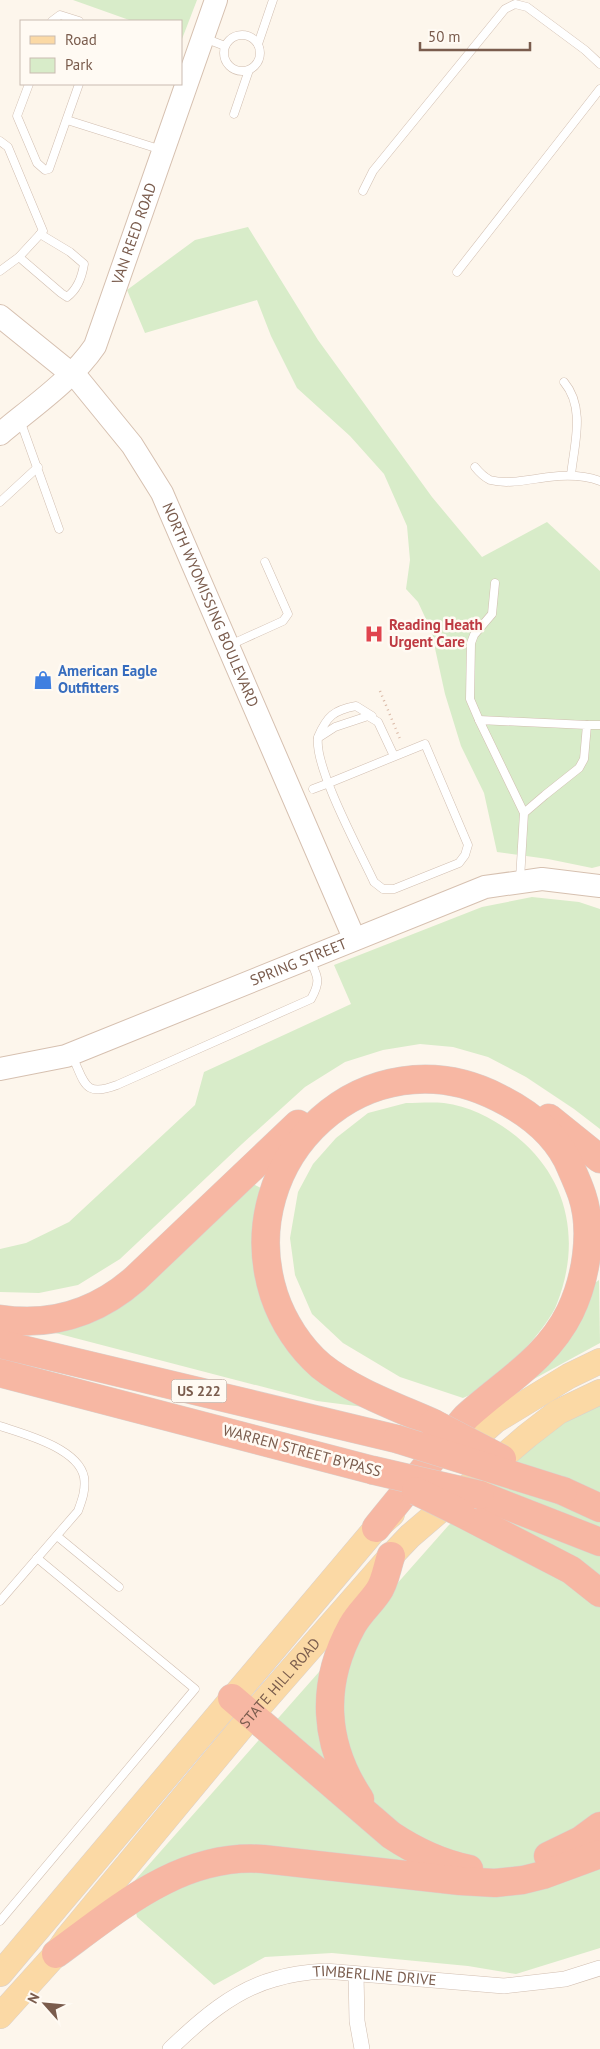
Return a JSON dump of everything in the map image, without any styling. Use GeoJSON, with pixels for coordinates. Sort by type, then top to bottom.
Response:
{"type":"FeatureCollection","features":[{"type":"Feature","properties":{"kind":"highway"},"geometry":{"type":"LineString","coordinates":[[0,1319],[36,1321],[65,1317],[88,1310],[108,1300],[135,1279],[306,1116],[334,1095],[366,1079],[382,1074],[401,1071],[443,1071],[462,1074],[492,1084],[542,1112],[600,1158]]}},
{"type":"Feature","properties":{"kind":"highway"},"geometry":{"type":"LineString","coordinates":[[376,1528],[465,1418],[538,1357],[558,1334],[573,1306],[582,1279],[587,1233],[593,1216],[567,1158],[548,1134],[525,1112],[493,1095],[470,1086],[443,1081],[404,1081],[377,1088],[336,1108],[310,1129],[290,1155],[277,1180],[271,1197],[265,1232],[270,1284],[292,1334],[310,1356],[334,1375],[347,1383],[433,1423],[563,1491]]}},
{"type":"Feature","properties":{"kind":"highway"},"geometry":{"type":"LineString","coordinates":[[542,1112],[577,1156],[600,1251]]}},
{"type":"Feature","properties":{"kind":"highway","name":"US 222"},"geometry":{"type":"LineString","coordinates":[[0,1344],[397,1439],[563,1491],[600,1508]]}},
{"type":"Feature","properties":{"kind":"highway","name":"WARREN STREET BYPASS"},"geometry":{"type":"LineString","coordinates":[[0,1372],[372,1470],[470,1504],[600,1542]]}},
{"type":"Feature","properties":{"kind":"highway"},"geometry":{"type":"LineString","coordinates":[[470,1504],[571,1570],[600,1593]]}},
{"type":"Feature","properties":{"kind":"highway"},"geometry":{"type":"LineString","coordinates":[[375,1821],[347,1779],[340,1764],[333,1739],[329,1706],[337,1660],[343,1645],[358,1616],[379,1591],[391,1556]]}},
{"type":"Feature","properties":{"kind":"highway"},"geometry":{"type":"LineString","coordinates":[[238,1713],[392,1835],[421,1853],[452,1866],[471,1870],[491,1868],[546,1856],[581,1840],[600,1826]]}},
{"type":"Feature","properties":{"kind":"highway"},"geometry":{"type":"LineString","coordinates":[[238,1713],[378,1841],[417,1866],[446,1880]]}},
{"type":"Feature","properties":{"kind":"highway"},"geometry":{"type":"LineString","coordinates":[[56,1954],[143,1892],[178,1874],[220,1860],[235,1858],[263,1859],[446,1880],[495,1883],[523,1880],[543,1875],[600,1854]]}},
{"type":"Feature","properties":{"kind":"main road","name":"STATE HILL ROAD"},"geometry":{"type":"LineString","coordinates":[[0,2016],[56,1954],[376,1528],[495,1421],[569,1376],[600,1361]]}},
{"type":"Feature","properties":{"kind":"main road","name":"STATE HILL ROAD"},"geometry":{"type":"LineString","coordinates":[[0,1974],[238,1713],[410,1536],[527,1436],[558,1412],[600,1392]]}},
{"type":"Feature","properties":{"kind":"street","name":"VAN REED ROAD"},"geometry":{"type":"LineString","coordinates":[[0,434],[71,373],[86,359],[95,346],[216,0]]}},
{"type":"Feature","properties":{"kind":"street","name":"NORTH WYOMISSING BOULEVARD"},"geometry":{"type":"LineString","coordinates":[[0,316],[79,380],[132,445],[153,476],[354,938]]}},
{"type":"Feature","properties":{"kind":"street","name":"SPRING STREET"},"geometry":{"type":"LineString","coordinates":[[0,1069],[72,1054],[485,886],[542,879],[600,886]]}},
{"type":"Feature","properties":{"kind":"street","name":"TIMBERLINE DRIVE"},"geometry":{"type":"LineString","coordinates":[[170,2049],[222,2005],[248,1989],[274,1979],[324,1971],[504,1986],[565,1979],[600,1968]]}},
{"type":"Feature","properties":{"kind":"street"},"geometry":{"type":"LineString","coordinates":[[356,1974],[357,2021],[362,2049]]}},
{"type":"Feature","properties":{"kind":"lane"},"geometry":{"type":"LineString","coordinates":[[258,44],[273,0]]}},
{"type":"Feature","properties":{"kind":"lane"},"geometry":{"type":"LineString","coordinates":[[363,191],[373,171],[505,9],[516,4],[527,7],[585,50],[600,64]]}},
{"type":"Feature","properties":{"kind":"lane"},"geometry":{"type":"LineString","coordinates":[[53,20],[60,15],[76,20]]}},
{"type":"Feature","properties":{"kind":"lane"},"geometry":{"type":"LineString","coordinates":[[234,114],[249,70],[258,62],[260,50],[258,44],[250,36],[238,35],[233,37],[225,46],[224,58],[227,63],[237,70],[249,70]]}},
{"type":"Feature","properties":{"kind":"lane"},"geometry":{"type":"LineString","coordinates":[[202,38],[225,46]]}},
{"type":"Feature","properties":{"kind":"lane"},"geometry":{"type":"LineString","coordinates":[[29,85],[18,116],[37,164],[45,170],[49,169],[79,85]]}},
{"type":"Feature","properties":{"kind":"lane"},"geometry":{"type":"LineString","coordinates":[[457,272],[600,89]]}},
{"type":"Feature","properties":{"kind":"lane"},"geometry":{"type":"LineString","coordinates":[[67,120],[162,150]]}},
{"type":"Feature","properties":{"kind":"lane"},"geometry":{"type":"LineString","coordinates":[[0,141],[8,147],[43,231],[19,257],[0,271]]}},
{"type":"Feature","properties":{"kind":"lane"},"geometry":{"type":"LineString","coordinates":[[19,257],[60,293],[67,297],[74,293],[82,277],[84,264],[70,252],[40,234]]}},
{"type":"Feature","properties":{"kind":"lane"},"geometry":{"type":"LineString","coordinates":[[564,382],[574,396],[577,415],[571,476]]}},
{"type":"Feature","properties":{"kind":"lane"},"geometry":{"type":"LineString","coordinates":[[19,418],[60,529]]}},
{"type":"Feature","properties":{"kind":"lane"},"geometry":{"type":"LineString","coordinates":[[0,502],[38,467]]}},
{"type":"Feature","properties":{"kind":"lane"},"geometry":{"type":"LineString","coordinates":[[475,467],[483,476],[490,480],[502,481],[571,476],[589,477],[600,481]]}},
{"type":"Feature","properties":{"kind":"lane"},"geometry":{"type":"LineString","coordinates":[[228,646],[284,620],[288,614],[265,562]]}},
{"type":"Feature","properties":{"kind":"lane"},"geometry":{"type":"LineString","coordinates":[[495,583],[492,614],[474,635],[472,643],[470,699],[524,813],[520,881]]}},
{"type":"Feature","properties":{"kind":"lane"},"geometry":{"type":"LineString","coordinates":[[314,789],[329,783],[394,756],[425,744],[468,845],[465,856],[459,863],[394,889],[383,889],[374,882],[329,783],[319,756],[318,738],[327,718],[346,708],[356,706],[373,717],[382,728],[394,756]]}},
{"type":"Feature","properties":{"kind":"lane"},"geometry":{"type":"LineString","coordinates":[[318,738],[327,731],[360,717],[373,717]]}},
{"type":"Feature","properties":{"kind":"lane"},"geometry":{"type":"LineString","coordinates":[[479,720],[600,725]]}},
{"type":"Feature","properties":{"kind":"lane"},"geometry":{"type":"LineString","coordinates":[[524,813],[579,768],[585,753],[587,725]]}},
{"type":"Feature","properties":{"kind":"lane"},"geometry":{"type":"LineString","coordinates":[[72,1054],[86,1086],[92,1090],[102,1091],[117,1085],[311,999],[317,989],[319,978],[309,956]]}},
{"type":"Feature","properties":{"kind":"lane"},"geometry":{"type":"LineString","coordinates":[[0,1426],[41,1440],[67,1454],[84,1476],[84,1493],[78,1512],[0,1601]]}},
{"type":"Feature","properties":{"kind":"lane"},"geometry":{"type":"LineString","coordinates":[[57,1536],[119,1587]]}},
{"type":"Feature","properties":{"kind":"lane"},"geometry":{"type":"LineString","coordinates":[[0,1922],[195,1688],[37,1558]]}},
{"type":"Feature","properties":{"kind":"path"},"geometry":{"type":"LineString","coordinates":[[380,691],[401,742]]}},
{"type":"Feature","properties":{"kind":"green space"},"geometry":{"type":"Polygon","coordinates":[[[73,0],[197,0],[182,39],[182,20],[129,20],[73,0]]]}},
{"type":"Feature","properties":{"kind":"green space"},"geometry":{"type":"Polygon","coordinates":[[[248,227],[318,340],[432,497],[482,557],[547,522],[600,571],[600,866],[592,868],[548,859],[497,852],[484,793],[461,746],[445,694],[431,630],[418,602],[406,589],[410,560],[407,526],[384,474],[350,436],[297,388],[271,336],[257,300],[145,333],[127,290],[195,240],[248,227]]]}},
{"type":"Feature","properties":{"kind":"green space"},"geometry":{"type":"Polygon","coordinates":[[[532,897],[579,902],[600,909],[600,1129],[526,1077],[488,1057],[453,1047],[420,1044],[383,1050],[345,1062],[305,1087],[120,1259],[78,1285],[39,1293],[0,1292],[0,1249],[26,1243],[69,1222],[195,1105],[204,1072],[351,1004],[334,965],[482,907],[532,897]]]}},
{"type":"Feature","properties":{"kind":"green space"},"geometry":{"type":"Polygon","coordinates":[[[406,1103],[444,1103],[455,1105],[477,1112],[506,1129],[524,1143],[540,1160],[552,1178],[567,1218],[568,1262],[563,1284],[551,1316],[536,1337],[507,1368],[483,1388],[463,1398],[400,1377],[343,1343],[312,1314],[295,1275],[290,1238],[298,1192],[313,1164],[336,1138],[368,1113],[406,1103]]]}},
{"type":"Feature","properties":{"kind":"green space"},"geometry":{"type":"Polygon","coordinates":[[[251,1183],[265,1190],[262,1280],[364,1407],[317,1401],[48,1331],[251,1183]]]}},
{"type":"Feature","properties":{"kind":"green space"},"geometry":{"type":"Polygon","coordinates":[[[599,1280],[600,1343],[532,1380],[591,1286],[599,1280]]]}},
{"type":"Feature","properties":{"kind":"green space"},"geometry":{"type":"Polygon","coordinates":[[[600,1402],[600,1948],[516,1974],[468,1966],[332,1953],[265,1957],[214,1985],[137,1917],[130,1886],[448,1526],[537,1439],[600,1402]]]}},
{"type":"Feature","properties":{"kind":"place","name":"Reading Heath Urgent Care"},"geometry":{"type":"Point","coordinates":[374,634]}},
{"type":"Feature","properties":{"kind":"place","name":"American Eagle Outfitters"},"geometry":{"type":"Point","coordinates":[43,680]}}]}
